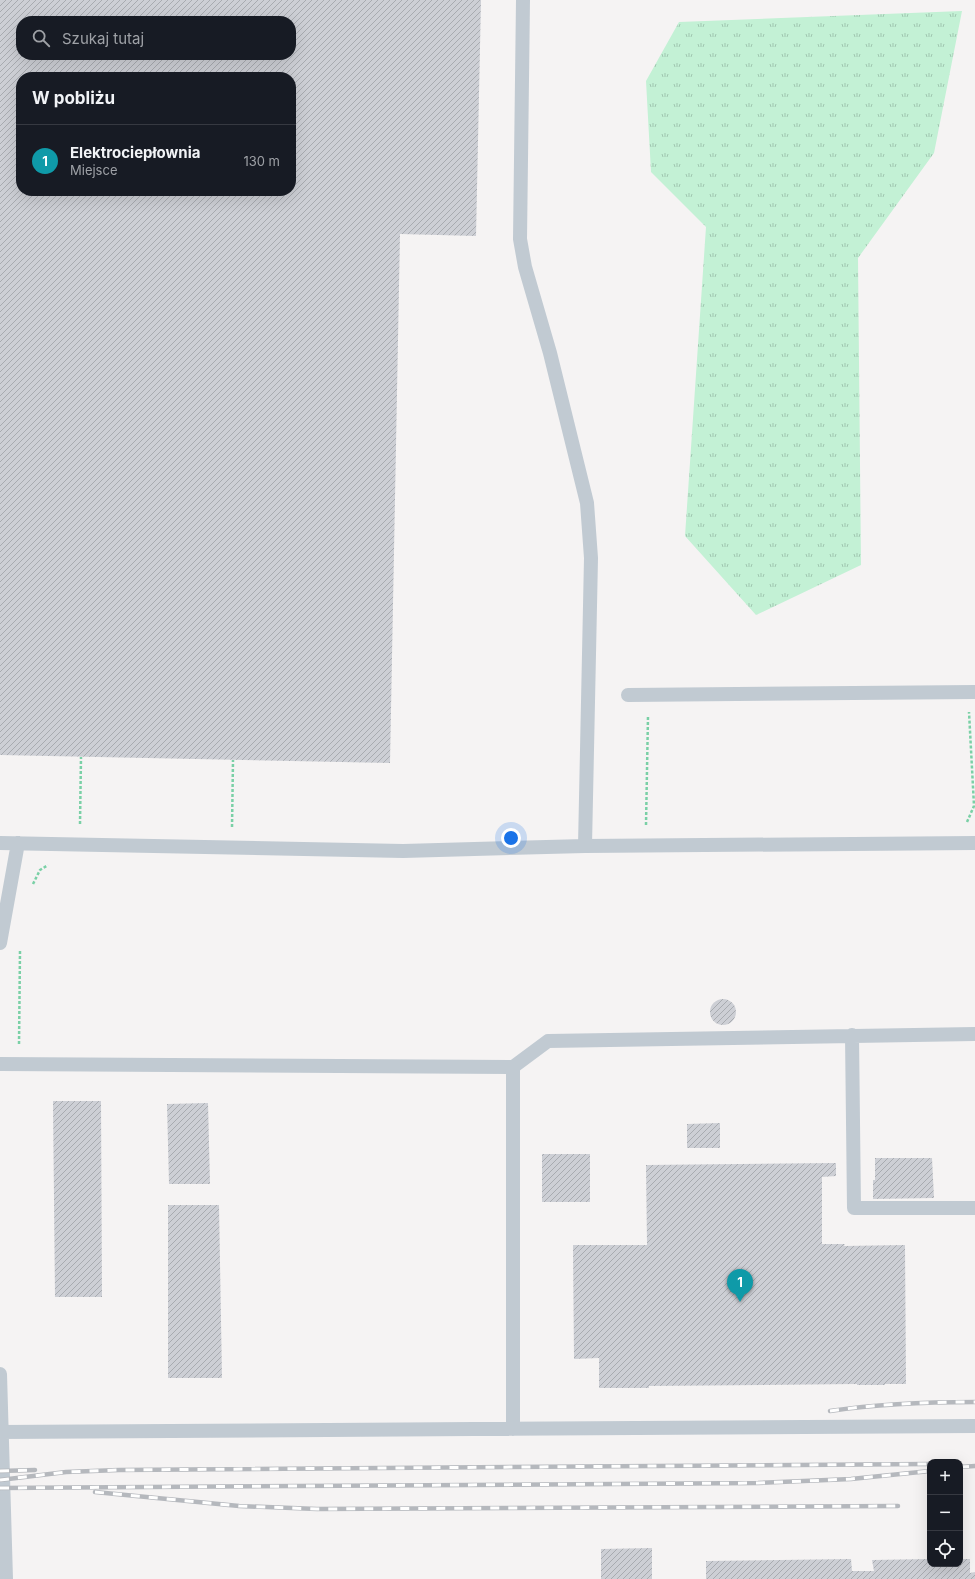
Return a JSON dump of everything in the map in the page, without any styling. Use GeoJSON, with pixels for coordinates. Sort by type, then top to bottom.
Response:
{"type":"FeatureCollection","features":[{"type":"Feature","properties":{"kind":"lane"},"geometry":{"type":"LineString","coordinates":[[523,0],[520,239],[525,267],[550,352],[587,503],[592,558],[585,846]]}},
{"type":"Feature","properties":{"kind":"lane"},"geometry":{"type":"LineString","coordinates":[[628,695],[975,692]]}},
{"type":"Feature","properties":{"kind":"lane"},"geometry":{"type":"LineString","coordinates":[[0,843],[403,851],[585,846],[975,844]]}},
{"type":"Feature","properties":{"kind":"lane"},"geometry":{"type":"LineString","coordinates":[[0,943],[18,843]]}},
{"type":"Feature","properties":{"kind":"lane"},"geometry":{"type":"LineString","coordinates":[[0,1064],[513,1068],[548,1040],[975,1034]]}},
{"type":"Feature","properties":{"kind":"lane"},"geometry":{"type":"LineString","coordinates":[[852,1035],[854,1208],[975,1208]]}},
{"type":"Feature","properties":{"kind":"lane"},"geometry":{"type":"LineString","coordinates":[[513,1068],[513,1429]]}},
{"type":"Feature","properties":{"kind":"lane"},"geometry":{"type":"LineString","coordinates":[[0,1374],[6,1579]]}},
{"type":"Feature","properties":{"kind":"lane"},"geometry":{"type":"LineString","coordinates":[[1,1432],[975,1426]]}},
{"type":"Feature","properties":{"kind":"path"},"geometry":{"type":"LineString","coordinates":[[965,825],[974,806],[969,706]]}},
{"type":"Feature","properties":{"kind":"path"},"geometry":{"type":"LineString","coordinates":[[646,831],[648,715]]}},
{"type":"Feature","properties":{"kind":"path"},"geometry":{"type":"LineString","coordinates":[[80,825],[81,757]]}},
{"type":"Feature","properties":{"kind":"path"},"geometry":{"type":"LineString","coordinates":[[232,816],[233,760]]}},
{"type":"Feature","properties":{"kind":"path"},"geometry":{"type":"LineString","coordinates":[[32,886],[40,870],[51,864]]}},
{"type":"Feature","properties":{"kind":"path"},"geometry":{"type":"LineString","coordinates":[[19,1064],[20,946]]}},
{"type":"Feature","properties":{"kind":"green space"},"geometry":{"type":"Polygon","coordinates":[[[962,11],[934,153],[858,258],[861,565],[756,615],[685,536],[706,227],[651,172],[646,81],[679,22],[962,11]]]}},
{"type":"Feature","properties":{"kind":"building"},"geometry":{"type":"Polygon","coordinates":[[[0,0],[481,0],[476,236],[400,234],[390,763],[0,755],[0,0]]]}},
{"type":"Feature","properties":{"kind":"building"},"geometry":{"type":"Polygon","coordinates":[[[723,999],[732,1003],[736,1012],[732,1021],[723,1025],[714,1021],[710,1012],[714,1003],[723,999]]]}},
{"type":"Feature","properties":{"kind":"building"},"geometry":{"type":"Polygon","coordinates":[[[53,1101],[101,1101],[102,1297],[55,1297],[53,1101]]]}},
{"type":"Feature","properties":{"kind":"building"},"geometry":{"type":"Polygon","coordinates":[[[208,1103],[210,1184],[169,1184],[167,1104],[208,1103]]]}},
{"type":"Feature","properties":{"kind":"building"},"geometry":{"type":"Polygon","coordinates":[[[720,1123],[720,1148],[687,1148],[687,1124],[720,1123]]]}},
{"type":"Feature","properties":{"kind":"building"},"geometry":{"type":"Polygon","coordinates":[[[542,1154],[590,1154],[590,1202],[542,1202],[542,1154]]]}},
{"type":"Feature","properties":{"kind":"building"},"geometry":{"type":"Polygon","coordinates":[[[875,1158],[932,1158],[934,1198],[873,1199],[875,1158]]]}},
{"type":"Feature","properties":{"kind":"building"},"geometry":{"type":"Polygon","coordinates":[[[836,1163],[836,1176],[822,1177],[822,1244],[845,1244],[844,1246],[905,1245],[906,1384],[649,1386],[649,1388],[599,1388],[599,1358],[574,1359],[573,1245],[647,1245],[646,1165],[836,1163]]]}},
{"type":"Feature","properties":{"kind":"building"},"geometry":{"type":"Polygon","coordinates":[[[168,1205],[219,1205],[222,1378],[168,1378],[168,1205]]]}},
{"type":"Feature","properties":{"kind":"building"},"geometry":{"type":"Polygon","coordinates":[[[652,1548],[652,1579],[601,1579],[601,1549],[652,1548]]]}},
{"type":"Feature","properties":{"kind":"building"},"geometry":{"type":"Polygon","coordinates":[[[851,1559],[852,1571],[874,1571],[872,1560],[927,1559],[927,1567],[963,1567],[963,1559],[970,1559],[970,1573],[975,1572],[975,1579],[706,1579],[706,1561],[851,1559]]]}},
{"type":"Feature","properties":{"kind":"railway"},"geometry":{"type":"LineString","coordinates":[[830,1411],[902,1404],[975,1402]]}},
{"type":"Feature","properties":{"kind":"railway"},"geometry":{"type":"LineString","coordinates":[[0,1480],[66,1472],[119,1470],[927,1464]]}},
{"type":"Feature","properties":{"kind":"railway"},"geometry":{"type":"LineString","coordinates":[[963,1467],[975,1466]]}},
{"type":"Feature","properties":{"kind":"railway"},"geometry":{"type":"LineString","coordinates":[[0,1471],[35,1470]]}},
{"type":"Feature","properties":{"kind":"railway"},"geometry":{"type":"LineString","coordinates":[[0,1488],[758,1483],[851,1479],[927,1471]]}},
{"type":"Feature","properties":{"kind":"railway"},"geometry":{"type":"LineString","coordinates":[[95,1492],[239,1506],[317,1509],[898,1506]]}},
{"type":"Feature","properties":{"kind":"place","name":"Elektrociepłownia"},"geometry":{"type":"Point","coordinates":[740,1302]}}]}
